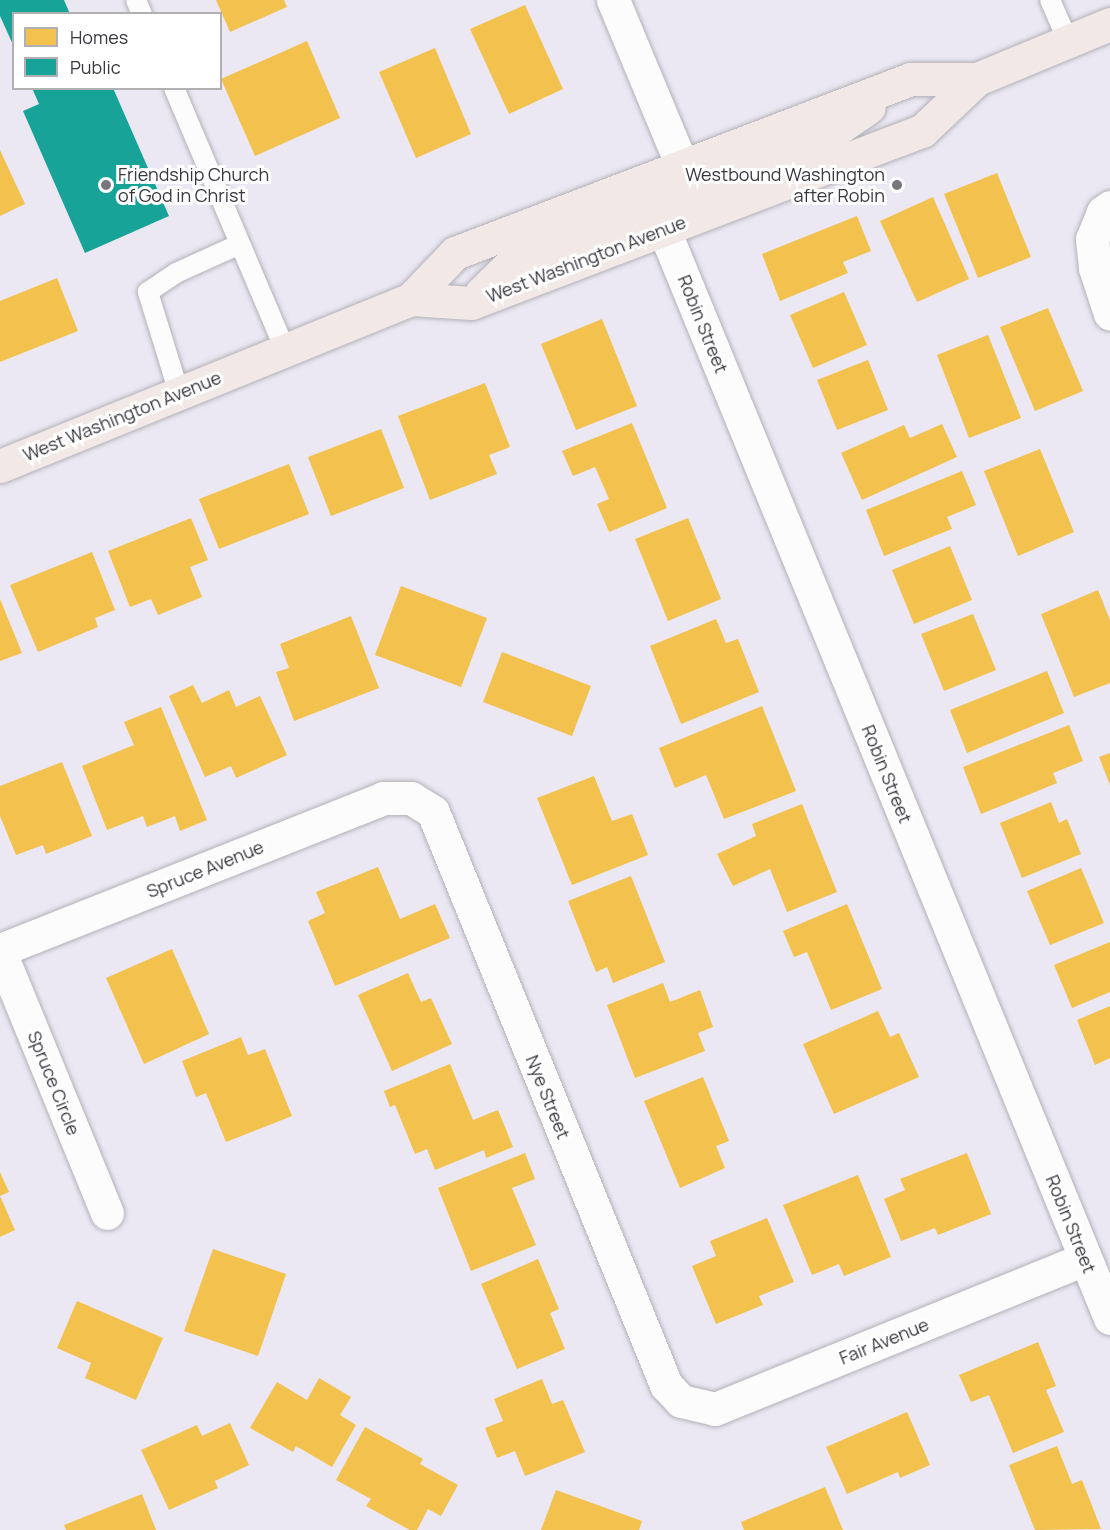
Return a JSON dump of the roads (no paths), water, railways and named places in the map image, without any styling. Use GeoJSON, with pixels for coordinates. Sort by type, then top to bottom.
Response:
{"type":"FeatureCollection","features":[{"type":"Feature","properties":{"kind":"main road","name":"West Washington Avenue"},"geometry":{"type":"LineString","coordinates":[[411,298],[471,303],[922,131],[977,79],[1110,24]]}},
{"type":"Feature","properties":{"kind":"main road","name":"West Washington Avenue"},"geometry":{"type":"LineString","coordinates":[[0,466],[411,298],[455,253],[910,79],[977,79]]}},
{"type":"Feature","properties":{"kind":"main road"},"geometry":{"type":"LineString","coordinates":[[664,230],[686,201],[702,189],[830,135],[910,79]]}},
{"type":"Feature","properties":{"kind":"main road"},"geometry":{"type":"LineString","coordinates":[[471,303],[513,262],[656,202],[672,189],[679,178],[682,166]]}},
{"type":"Feature","properties":{"kind":"street"},"geometry":{"type":"LineString","coordinates":[[613,0],[682,166]]}},
{"type":"Feature","properties":{"kind":"street"},"geometry":{"type":"LineString","coordinates":[[1110,207],[1103,212],[1092,239],[1095,268],[1110,314]]}},
{"type":"Feature","properties":{"kind":"street","name":"Robin Street"},"geometry":{"type":"LineString","coordinates":[[664,230],[1110,1318]]}},
{"type":"Feature","properties":{"kind":"street","name":"Spruce Avenue"},"geometry":{"type":"LineString","coordinates":[[0,951],[382,798],[411,798]]}},
{"type":"Feature","properties":{"kind":"street","name":"Nye Street"},"geometry":{"type":"LineString","coordinates":[[411,798],[432,812],[666,1385],[681,1401]]}},
{"type":"Feature","properties":{"kind":"street","name":"Spruce Circle"},"geometry":{"type":"LineString","coordinates":[[0,951],[107,1213]]}},
{"type":"Feature","properties":{"kind":"street","name":"Fair Avenue"},"geometry":{"type":"LineString","coordinates":[[681,1401],[715,1409],[1085,1259]]}},
{"type":"Feature","properties":{"kind":"lane"},"geometry":{"type":"LineString","coordinates":[[1050,0],[1068,41]]}},
{"type":"Feature","properties":{"kind":"lane"},"geometry":{"type":"LineString","coordinates":[[175,90],[285,350]]}},
{"type":"Feature","properties":{"kind":"lane"},"geometry":{"type":"LineString","coordinates":[[179,393],[148,292],[176,273],[240,244]]}},
{"type":"Feature","properties":{"kind":"place","name":"Friendship Church of God in Christ"},"geometry":{"type":"Point","coordinates":[106,185]}},
{"type":"Feature","properties":{"kind":"place","name":"Westbound Washington after Robin"},"geometry":{"type":"Point","coordinates":[897,185]}}]}
